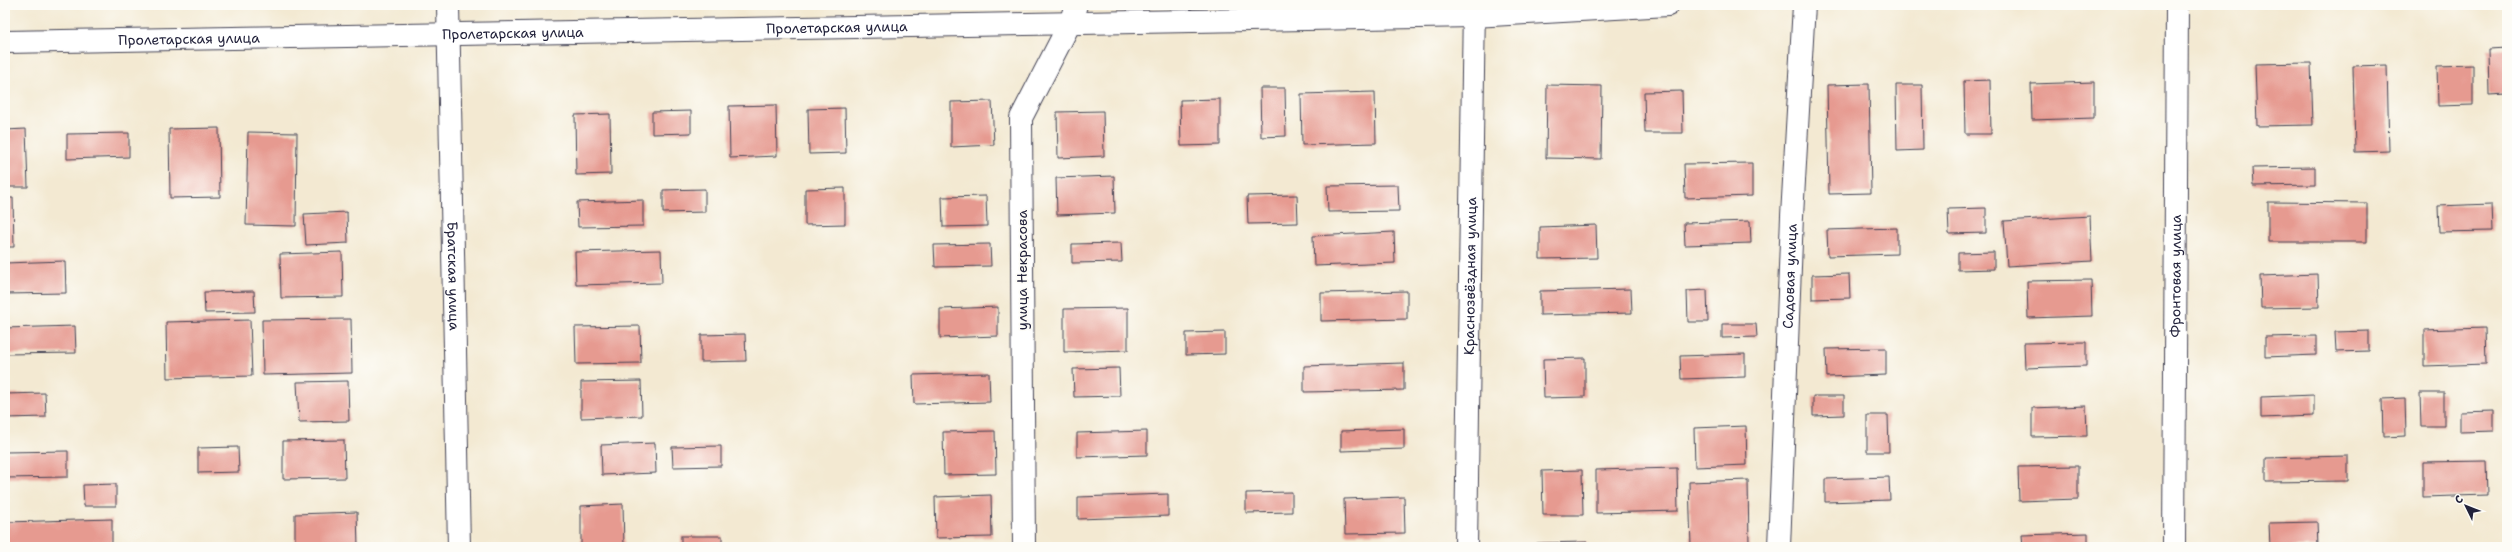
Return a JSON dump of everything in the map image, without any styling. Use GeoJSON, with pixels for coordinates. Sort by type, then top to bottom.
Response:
{"type":"FeatureCollection","features":[{"type":"Feature","properties":{"kind":"street","name":"Братская улица"},"geometry":{"type":"LineString","coordinates":[[448,5],[459,547]]}},
{"type":"Feature","properties":{"kind":"street","name":"Пролетарская улица"},"geometry":{"type":"LineString","coordinates":[[5,42],[449,34],[1073,14],[1474,10],[1668,5]]}},
{"type":"Feature","properties":{"kind":"street","name":"Садовая улица"},"geometry":{"type":"LineString","coordinates":[[1779,547],[1792,216],[1804,5]]}},
{"type":"Feature","properties":{"kind":"street","name":"Фронтовая улица"},"geometry":{"type":"LineString","coordinates":[[2174,547],[2177,5]]}},
{"type":"Feature","properties":{"kind":"street","name":"Краснозвёздная улица"},"geometry":{"type":"LineString","coordinates":[[1466,547],[1474,10]]}},
{"type":"Feature","properties":{"kind":"street","name":"улица Некрасова"},"geometry":{"type":"LineString","coordinates":[[1024,547],[1021,118],[1073,14]]}},
{"type":"Feature","properties":{"kind":"building"},"geometry":{"type":"Polygon","coordinates":[[[2507,48],[2507,94],[2489,95],[2488,49],[2507,48]]]}},
{"type":"Feature","properties":{"kind":"building"},"geometry":{"type":"Polygon","coordinates":[[[2311,63],[2313,125],[2257,126],[2255,64],[2311,63]]]}},
{"type":"Feature","properties":{"kind":"building"},"geometry":{"type":"Polygon","coordinates":[[[2387,65],[2389,151],[2355,152],[2353,66],[2387,65]]]}},
{"type":"Feature","properties":{"kind":"building"},"geometry":{"type":"Polygon","coordinates":[[[2473,65],[2473,105],[2438,106],[2437,66],[2473,65]]]}},
{"type":"Feature","properties":{"kind":"building"},"geometry":{"type":"Polygon","coordinates":[[[1990,80],[1991,134],[1965,134],[1964,81],[1990,80]]]}},
{"type":"Feature","properties":{"kind":"building"},"geometry":{"type":"Polygon","coordinates":[[[2094,82],[2094,118],[2032,120],[2031,84],[2094,82]]]}},
{"type":"Feature","properties":{"kind":"building"},"geometry":{"type":"Polygon","coordinates":[[[1869,84],[1871,193],[1829,194],[1827,85],[1869,84]]]}},
{"type":"Feature","properties":{"kind":"building"},"geometry":{"type":"Polygon","coordinates":[[[1547,85],[1602,86],[1601,159],[1546,158],[1547,85]]]}},
{"type":"Feature","properties":{"kind":"building"},"geometry":{"type":"Polygon","coordinates":[[[1896,85],[1922,85],[1923,150],[1897,151],[1896,85]]]}},
{"type":"Feature","properties":{"kind":"building"},"geometry":{"type":"Polygon","coordinates":[[[1260,88],[1285,88],[1286,136],[1261,137],[1260,88]]]}},
{"type":"Feature","properties":{"kind":"building"},"geometry":{"type":"Polygon","coordinates":[[[1682,91],[1683,133],[1645,133],[1644,92],[1682,91]]]}},
{"type":"Feature","properties":{"kind":"building"},"geometry":{"type":"Polygon","coordinates":[[[1375,92],[1376,143],[1302,145],[1301,94],[1375,92]]]}},
{"type":"Feature","properties":{"kind":"building"},"geometry":{"type":"Polygon","coordinates":[[[1220,99],[1220,145],[1181,146],[1180,100],[1220,99]]]}},
{"type":"Feature","properties":{"kind":"building"},"geometry":{"type":"Polygon","coordinates":[[[992,101],[994,145],[951,147],[951,102],[992,101]]]}},
{"type":"Feature","properties":{"kind":"building"},"geometry":{"type":"Polygon","coordinates":[[[776,105],[777,156],[730,158],[729,106],[776,105]]]}},
{"type":"Feature","properties":{"kind":"building"},"geometry":{"type":"Polygon","coordinates":[[[845,108],[846,153],[809,154],[808,109],[845,108]]]}},
{"type":"Feature","properties":{"kind":"building"},"geometry":{"type":"Polygon","coordinates":[[[691,111],[691,133],[652,134],[652,112],[691,111]]]}},
{"type":"Feature","properties":{"kind":"building"},"geometry":{"type":"Polygon","coordinates":[[[1103,111],[1104,156],[1058,158],[1057,112],[1103,111]]]}},
{"type":"Feature","properties":{"kind":"building"},"geometry":{"type":"Polygon","coordinates":[[[610,114],[611,174],[576,175],[575,115],[610,114]]]}},
{"type":"Feature","properties":{"kind":"building"},"geometry":{"type":"Polygon","coordinates":[[[219,128],[220,197],[170,198],[169,129],[219,128]]]}},
{"type":"Feature","properties":{"kind":"building"},"geometry":{"type":"Polygon","coordinates":[[[26,129],[28,187],[5,187],[5,130],[26,129]]]}},
{"type":"Feature","properties":{"kind":"building"},"geometry":{"type":"Polygon","coordinates":[[[248,132],[297,133],[296,226],[246,225],[248,132]]]}},
{"type":"Feature","properties":{"kind":"building"},"geometry":{"type":"Polygon","coordinates":[[[129,133],[129,157],[67,159],[67,134],[129,133]]]}},
{"type":"Feature","properties":{"kind":"building"},"geometry":{"type":"Polygon","coordinates":[[[1752,163],[1752,196],[1685,198],[1684,164],[1752,163]]]}},
{"type":"Feature","properties":{"kind":"building"},"geometry":{"type":"Polygon","coordinates":[[[2315,167],[2315,185],[2253,186],[2252,168],[2315,167]]]}},
{"type":"Feature","properties":{"kind":"building"},"geometry":{"type":"Polygon","coordinates":[[[1114,176],[1115,213],[1057,215],[1056,178],[1114,176]]]}},
{"type":"Feature","properties":{"kind":"building"},"geometry":{"type":"Polygon","coordinates":[[[1398,185],[1399,211],[1328,212],[1327,186],[1398,185]]]}},
{"type":"Feature","properties":{"kind":"building"},"geometry":{"type":"Polygon","coordinates":[[[845,188],[845,224],[805,225],[805,189],[845,188]]]}},
{"type":"Feature","properties":{"kind":"building"},"geometry":{"type":"Polygon","coordinates":[[[705,189],[705,212],[663,213],[663,190],[705,189]]]}},
{"type":"Feature","properties":{"kind":"building"},"geometry":{"type":"Polygon","coordinates":[[[1297,195],[1298,223],[1248,224],[1247,196],[1297,195]]]}},
{"type":"Feature","properties":{"kind":"building"},"geometry":{"type":"Polygon","coordinates":[[[986,196],[987,226],[943,227],[942,197],[986,196]]]}},
{"type":"Feature","properties":{"kind":"building"},"geometry":{"type":"Polygon","coordinates":[[[5,198],[13,198],[14,247],[5,247],[5,198]]]}},
{"type":"Feature","properties":{"kind":"building"},"geometry":{"type":"Polygon","coordinates":[[[643,200],[643,226],[578,227],[577,202],[643,200]]]}},
{"type":"Feature","properties":{"kind":"building"},"geometry":{"type":"Polygon","coordinates":[[[2268,202],[2367,203],[2367,242],[2268,242],[2268,202]]]}},
{"type":"Feature","properties":{"kind":"building"},"geometry":{"type":"Polygon","coordinates":[[[2491,204],[2492,231],[2439,232],[2438,206],[2491,204]]]}},
{"type":"Feature","properties":{"kind":"building"},"geometry":{"type":"Polygon","coordinates":[[[1986,208],[1986,233],[1949,234],[1948,209],[1986,208]]]}},
{"type":"Feature","properties":{"kind":"building"},"geometry":{"type":"Polygon","coordinates":[[[347,212],[348,243],[306,245],[304,214],[347,212]]]}},
{"type":"Feature","properties":{"kind":"building"},"geometry":{"type":"Polygon","coordinates":[[[2090,216],[2092,261],[2007,266],[2004,221],[2090,216]]]}},
{"type":"Feature","properties":{"kind":"building"},"geometry":{"type":"Polygon","coordinates":[[[1750,221],[1751,243],[1685,245],[1684,223],[1750,221]]]}},
{"type":"Feature","properties":{"kind":"building"},"geometry":{"type":"Polygon","coordinates":[[[1596,225],[1597,258],[1540,259],[1540,227],[1596,225]]]}},
{"type":"Feature","properties":{"kind":"building"},"geometry":{"type":"Polygon","coordinates":[[[1897,228],[1897,254],[1828,256],[1827,230],[1897,228]]]}},
{"type":"Feature","properties":{"kind":"building"},"geometry":{"type":"Polygon","coordinates":[[[1394,232],[1395,263],[1314,266],[1313,236],[1394,232]]]}},
{"type":"Feature","properties":{"kind":"building"},"geometry":{"type":"Polygon","coordinates":[[[1121,243],[1122,262],[1072,263],[1072,244],[1121,243]]]}},
{"type":"Feature","properties":{"kind":"building"},"geometry":{"type":"Polygon","coordinates":[[[990,244],[991,266],[935,267],[934,245],[990,244]]]}},
{"type":"Feature","properties":{"kind":"building"},"geometry":{"type":"Polygon","coordinates":[[[661,250],[662,283],[576,285],[575,252],[661,250]]]}},
{"type":"Feature","properties":{"kind":"building"},"geometry":{"type":"Polygon","coordinates":[[[342,252],[343,297],[281,298],[280,254],[342,252]]]}},
{"type":"Feature","properties":{"kind":"building"},"geometry":{"type":"Polygon","coordinates":[[[1994,252],[1994,269],[1958,270],[1958,253],[1994,252]]]}},
{"type":"Feature","properties":{"kind":"building"},"geometry":{"type":"Polygon","coordinates":[[[65,261],[66,293],[5,294],[5,263],[65,261]]]}},
{"type":"Feature","properties":{"kind":"building"},"geometry":{"type":"Polygon","coordinates":[[[1849,274],[1850,298],[1812,299],[1812,275],[1849,274]]]}},
{"type":"Feature","properties":{"kind":"building"},"geometry":{"type":"Polygon","coordinates":[[[2318,274],[2319,307],[2261,308],[2260,276],[2318,274]]]}},
{"type":"Feature","properties":{"kind":"building"},"geometry":{"type":"Polygon","coordinates":[[[2091,280],[2092,316],[2028,318],[2027,281],[2091,280]]]}},
{"type":"Feature","properties":{"kind":"building"},"geometry":{"type":"Polygon","coordinates":[[[1631,289],[1632,313],[1540,315],[1540,291],[1631,289]]]}},
{"type":"Feature","properties":{"kind":"building"},"geometry":{"type":"Polygon","coordinates":[[[1707,290],[1708,322],[1688,322],[1687,291],[1707,290]]]}},
{"type":"Feature","properties":{"kind":"building"},"geometry":{"type":"Polygon","coordinates":[[[254,291],[255,312],[205,313],[204,292],[254,291]]]}},
{"type":"Feature","properties":{"kind":"building"},"geometry":{"type":"Polygon","coordinates":[[[1407,291],[1407,319],[1321,321],[1321,293],[1407,291]]]}},
{"type":"Feature","properties":{"kind":"building"},"geometry":{"type":"Polygon","coordinates":[[[998,307],[998,336],[940,338],[940,309],[998,307]]]}},
{"type":"Feature","properties":{"kind":"building"},"geometry":{"type":"Polygon","coordinates":[[[1128,308],[1128,350],[1064,352],[1064,309],[1128,308]]]}},
{"type":"Feature","properties":{"kind":"building"},"geometry":{"type":"Polygon","coordinates":[[[351,319],[352,373],[263,375],[262,320],[351,319]]]}},
{"type":"Feature","properties":{"kind":"building"},"geometry":{"type":"Polygon","coordinates":[[[250,320],[252,376],[167,378],[166,322],[250,320]]]}},
{"type":"Feature","properties":{"kind":"building"},"geometry":{"type":"Polygon","coordinates":[[[1722,324],[1756,324],[1757,337],[1722,338],[1722,324]]]}},
{"type":"Feature","properties":{"kind":"building"},"geometry":{"type":"Polygon","coordinates":[[[75,326],[76,353],[5,354],[5,328],[75,326]]]}},
{"type":"Feature","properties":{"kind":"building"},"geometry":{"type":"Polygon","coordinates":[[[640,326],[641,363],[576,364],[575,327],[640,326]]]}},
{"type":"Feature","properties":{"kind":"building"},"geometry":{"type":"Polygon","coordinates":[[[2485,328],[2486,364],[2424,366],[2424,330],[2485,328]]]}},
{"type":"Feature","properties":{"kind":"building"},"geometry":{"type":"Polygon","coordinates":[[[2369,331],[2369,351],[2336,352],[2335,332],[2369,331]]]}},
{"type":"Feature","properties":{"kind":"building"},"geometry":{"type":"Polygon","coordinates":[[[1225,332],[1225,354],[1186,355],[1186,333],[1225,332]]]}},
{"type":"Feature","properties":{"kind":"building"},"geometry":{"type":"Polygon","coordinates":[[[745,334],[746,361],[701,362],[701,335],[745,334]]]}},
{"type":"Feature","properties":{"kind":"building"},"geometry":{"type":"Polygon","coordinates":[[[2316,336],[2316,355],[2265,357],[2265,337],[2316,336]]]}},
{"type":"Feature","properties":{"kind":"building"},"geometry":{"type":"Polygon","coordinates":[[[2086,342],[2086,366],[2025,368],[2024,343],[2086,342]]]}},
{"type":"Feature","properties":{"kind":"building"},"geometry":{"type":"Polygon","coordinates":[[[1886,348],[1886,375],[1827,377],[1826,349],[1886,348]]]}},
{"type":"Feature","properties":{"kind":"building"},"geometry":{"type":"Polygon","coordinates":[[[1745,354],[1745,377],[1681,379],[1680,356],[1745,354]]]}},
{"type":"Feature","properties":{"kind":"building"},"geometry":{"type":"Polygon","coordinates":[[[1585,358],[1585,397],[1544,398],[1543,359],[1585,358]]]}},
{"type":"Feature","properties":{"kind":"building"},"geometry":{"type":"Polygon","coordinates":[[[1404,363],[1404,390],[1304,392],[1304,366],[1404,363]]]}},
{"type":"Feature","properties":{"kind":"building"},"geometry":{"type":"Polygon","coordinates":[[[1119,368],[1120,396],[1074,397],[1073,369],[1119,368]]]}},
{"type":"Feature","properties":{"kind":"building"},"geometry":{"type":"Polygon","coordinates":[[[989,373],[990,402],[914,404],[913,375],[989,373]]]}},
{"type":"Feature","properties":{"kind":"building"},"geometry":{"type":"Polygon","coordinates":[[[348,381],[349,421],[299,422],[297,382],[348,381]]]}},
{"type":"Feature","properties":{"kind":"building"},"geometry":{"type":"Polygon","coordinates":[[[641,381],[642,416],[581,418],[581,382],[641,381]]]}},
{"type":"Feature","properties":{"kind":"building"},"geometry":{"type":"Polygon","coordinates":[[[45,393],[46,417],[5,418],[5,394],[45,393]]]}},
{"type":"Feature","properties":{"kind":"building"},"geometry":{"type":"Polygon","coordinates":[[[2420,393],[2444,393],[2444,426],[2421,426],[2420,393]]]}},
{"type":"Feature","properties":{"kind":"building"},"geometry":{"type":"Polygon","coordinates":[[[2314,395],[2314,416],[2261,418],[2261,397],[2314,395]]]}},
{"type":"Feature","properties":{"kind":"building"},"geometry":{"type":"Polygon","coordinates":[[[1813,396],[1844,396],[1844,415],[1813,416],[1813,396]]]}},
{"type":"Feature","properties":{"kind":"building"},"geometry":{"type":"Polygon","coordinates":[[[2405,398],[2406,436],[2383,437],[2382,399],[2405,398]]]}},
{"type":"Feature","properties":{"kind":"building"},"geometry":{"type":"Polygon","coordinates":[[[2086,406],[2087,436],[2032,437],[2032,408],[2086,406]]]}},
{"type":"Feature","properties":{"kind":"building"},"geometry":{"type":"Polygon","coordinates":[[[2494,411],[2494,431],[2460,432],[2460,412],[2494,411]]]}},
{"type":"Feature","properties":{"kind":"building"},"geometry":{"type":"Polygon","coordinates":[[[1867,415],[1888,415],[1889,452],[1867,452],[1867,415]]]}},
{"type":"Feature","properties":{"kind":"building"},"geometry":{"type":"Polygon","coordinates":[[[1746,426],[1747,465],[1695,467],[1694,428],[1746,426]]]}},
{"type":"Feature","properties":{"kind":"building"},"geometry":{"type":"Polygon","coordinates":[[[1404,429],[1404,449],[1341,451],[1341,431],[1404,429]]]}},
{"type":"Feature","properties":{"kind":"building"},"geometry":{"type":"Polygon","coordinates":[[[995,431],[996,474],[944,475],[943,432],[995,431]]]}},
{"type":"Feature","properties":{"kind":"building"},"geometry":{"type":"Polygon","coordinates":[[[1147,431],[1147,455],[1077,457],[1077,433],[1147,431]]]}},
{"type":"Feature","properties":{"kind":"building"},"geometry":{"type":"Polygon","coordinates":[[[344,440],[345,478],[283,479],[283,441],[344,440]]]}},
{"type":"Feature","properties":{"kind":"building"},"geometry":{"type":"Polygon","coordinates":[[[655,443],[656,473],[602,475],[601,445],[655,443]]]}},
{"type":"Feature","properties":{"kind":"building"},"geometry":{"type":"Polygon","coordinates":[[[721,446],[721,466],[673,467],[672,447],[721,446]]]}},
{"type":"Feature","properties":{"kind":"building"},"geometry":{"type":"Polygon","coordinates":[[[238,447],[239,472],[198,473],[198,448],[238,447]]]}},
{"type":"Feature","properties":{"kind":"building"},"geometry":{"type":"Polygon","coordinates":[[[68,451],[68,477],[5,478],[5,452],[68,451]]]}},
{"type":"Feature","properties":{"kind":"building"},"geometry":{"type":"Polygon","coordinates":[[[2348,456],[2348,481],[2266,482],[2266,458],[2348,456]]]}},
{"type":"Feature","properties":{"kind":"building"},"geometry":{"type":"Polygon","coordinates":[[[2486,461],[2487,495],[2423,497],[2423,462],[2486,461]]]}},
{"type":"Feature","properties":{"kind":"building"},"geometry":{"type":"Polygon","coordinates":[[[2078,466],[2078,499],[2019,501],[2018,467],[2078,466]]]}},
{"type":"Feature","properties":{"kind":"building"},"geometry":{"type":"Polygon","coordinates":[[[1677,468],[1678,511],[1596,513],[1596,470],[1677,468]]]}},
{"type":"Feature","properties":{"kind":"building"},"geometry":{"type":"Polygon","coordinates":[[[1582,470],[1583,515],[1543,515],[1542,471],[1582,470]]]}},
{"type":"Feature","properties":{"kind":"building"},"geometry":{"type":"Polygon","coordinates":[[[1889,477],[1890,500],[1825,502],[1825,479],[1889,477]]]}},
{"type":"Feature","properties":{"kind":"building"},"geometry":{"type":"Polygon","coordinates":[[[1748,480],[1749,547],[1691,547],[1689,482],[1748,480]]]}},
{"type":"Feature","properties":{"kind":"building"},"geometry":{"type":"Polygon","coordinates":[[[116,484],[116,506],[84,506],[83,485],[116,484]]]}},
{"type":"Feature","properties":{"kind":"building"},"geometry":{"type":"Polygon","coordinates":[[[1292,492],[1292,512],[1246,513],[1246,493],[1292,492]]]}},
{"type":"Feature","properties":{"kind":"building"},"geometry":{"type":"Polygon","coordinates":[[[1168,494],[1168,516],[1078,519],[1078,497],[1168,494]]]}},
{"type":"Feature","properties":{"kind":"building"},"geometry":{"type":"Polygon","coordinates":[[[991,495],[992,537],[936,538],[935,497],[991,495]]]}},
{"type":"Feature","properties":{"kind":"building"},"geometry":{"type":"Polygon","coordinates":[[[1404,497],[1405,533],[1345,534],[1344,499],[1404,497]]]}},
{"type":"Feature","properties":{"kind":"building"},"geometry":{"type":"Polygon","coordinates":[[[623,504],[624,547],[581,547],[581,506],[623,504]]]}},
{"type":"Feature","properties":{"kind":"building"},"geometry":{"type":"Polygon","coordinates":[[[357,512],[358,547],[295,547],[295,514],[357,512]]]}},
{"type":"Feature","properties":{"kind":"building"},"geometry":{"type":"Polygon","coordinates":[[[112,519],[112,545],[7,547],[6,522],[112,519]]]}},
{"type":"Feature","properties":{"kind":"building"},"geometry":{"type":"Polygon","coordinates":[[[2317,522],[2318,547],[2270,547],[2269,523],[2317,522]]]}},
{"type":"Feature","properties":{"kind":"building"},"geometry":{"type":"Polygon","coordinates":[[[2088,533],[2088,547],[2023,547],[2022,535],[2088,533]]]}},
{"type":"Feature","properties":{"kind":"building"},"geometry":{"type":"Polygon","coordinates":[[[681,536],[722,536],[722,547],[681,547],[681,536]]]}},
{"type":"Feature","properties":{"kind":"building"},"geometry":{"type":"Polygon","coordinates":[[[1587,542],[1587,547],[1537,547],[1537,543],[1587,542]]]}}]}
